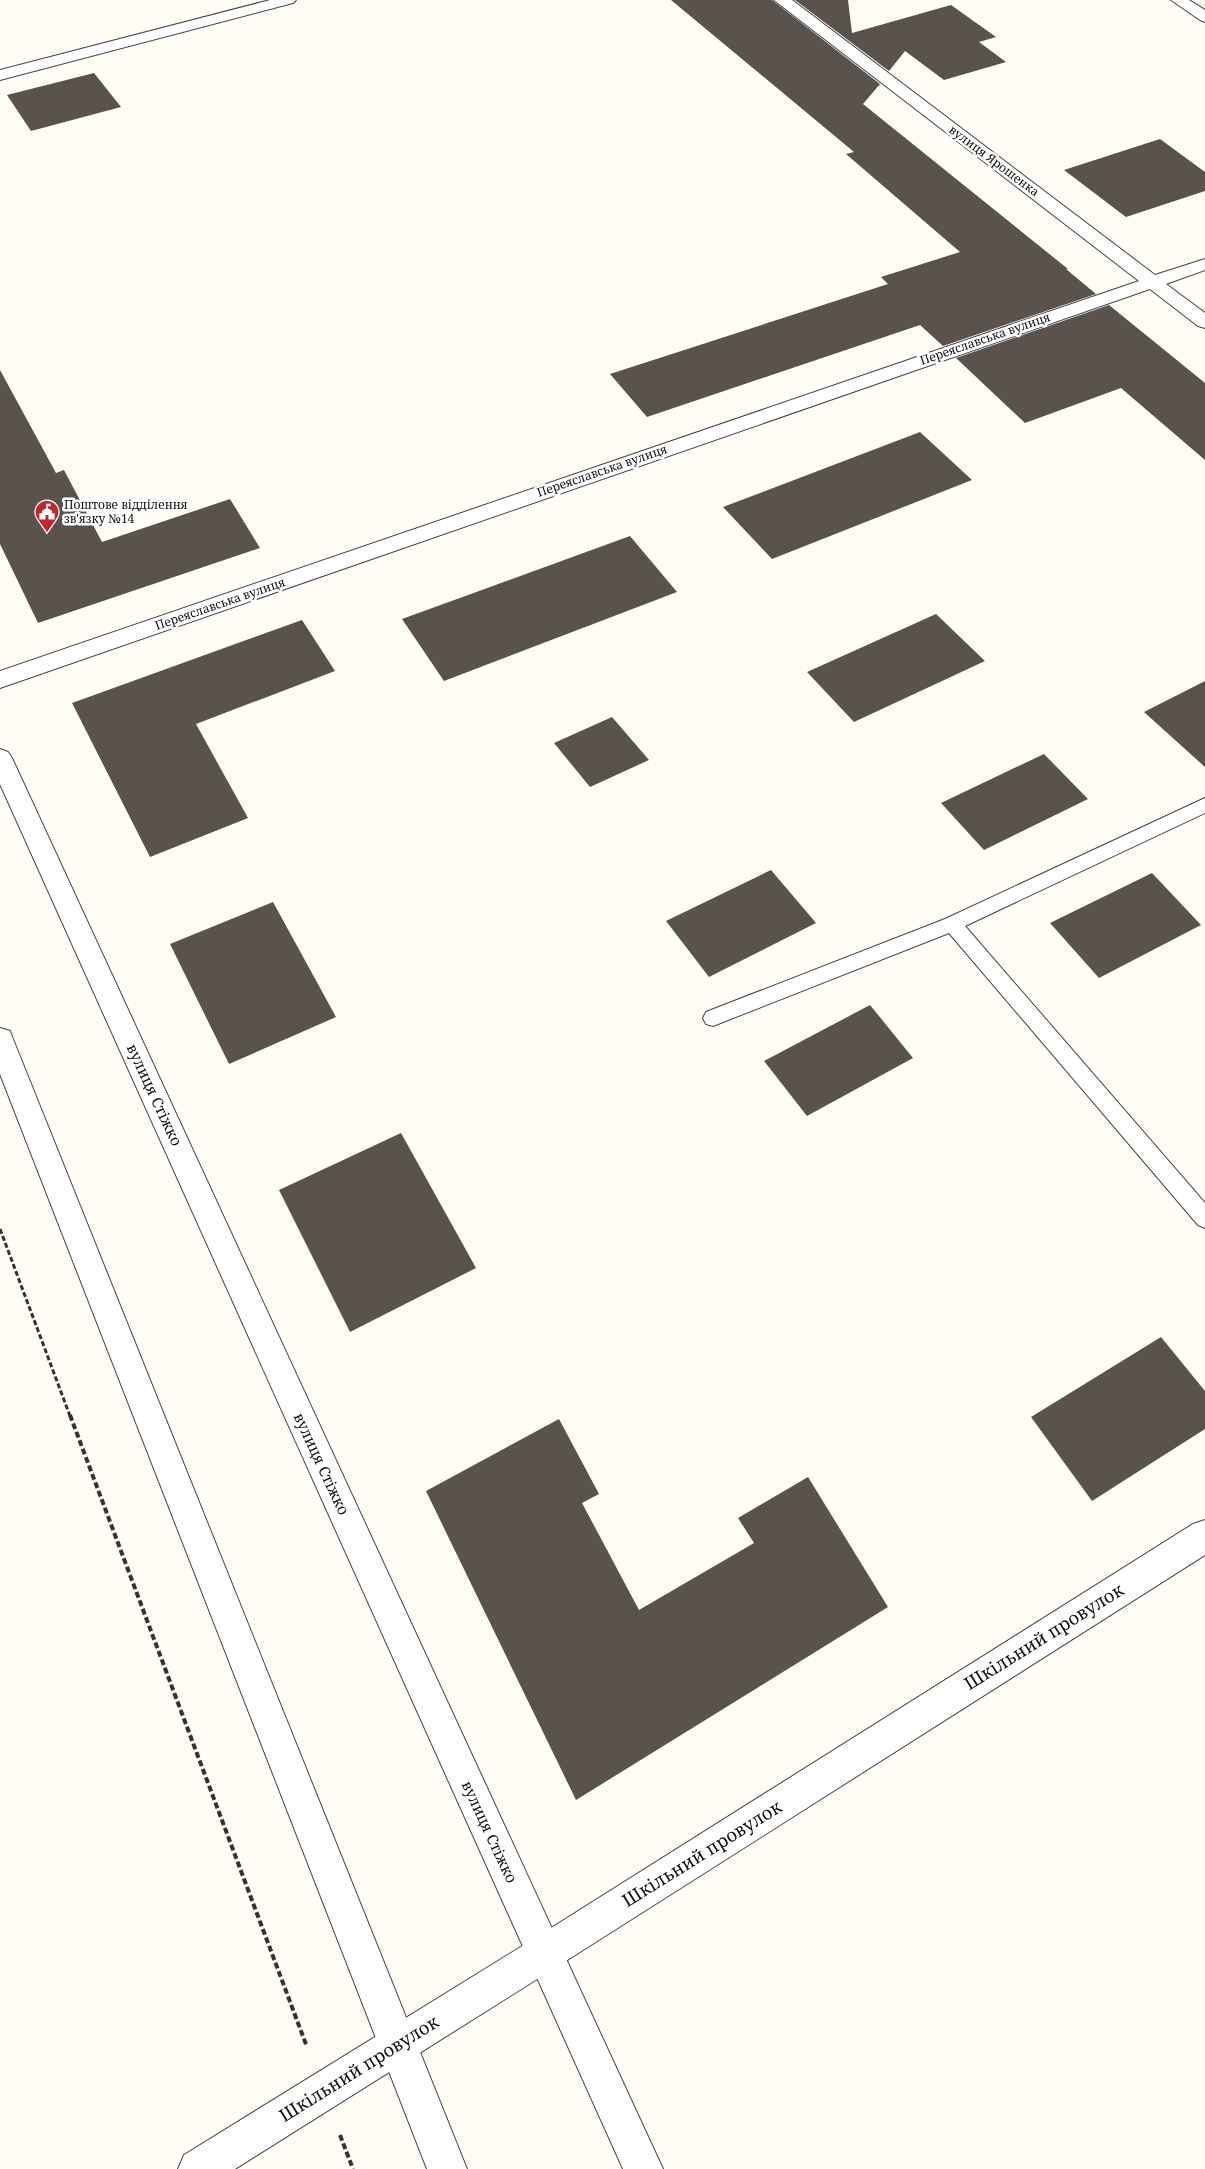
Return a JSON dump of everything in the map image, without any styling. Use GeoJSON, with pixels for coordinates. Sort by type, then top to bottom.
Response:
{"type":"FeatureCollection","features":[{"type":"Feature","properties":{"kind":"street"},"geometry":{"type":"LineString","coordinates":[[0,76],[288,0]]}},
{"type":"Feature","properties":{"kind":"street","name":"вулиця Ярошенка"},"geometry":{"type":"LineString","coordinates":[[782,0],[1205,322]]}},
{"type":"Feature","properties":{"kind":"street"},"geometry":{"type":"LineString","coordinates":[[1179,0],[1205,17]]}},
{"type":"Feature","properties":{"kind":"street","name":"Переяславська вулиця"},"geometry":{"type":"LineString","coordinates":[[0,680],[1205,264]]}},
{"type":"Feature","properties":{"kind":"street","name":"вулиця Стіжко"},"geometry":{"type":"LineString","coordinates":[[0,758],[643,2169]]}},
{"type":"Feature","properties":{"kind":"street"},"geometry":{"type":"LineString","coordinates":[[0,1040],[396,2045],[447,2169]]}},
{"type":"Feature","properties":{"kind":"street","name":"Шкільний провулок"},"geometry":{"type":"LineString","coordinates":[[198,2169],[545,1953],[1205,1536]]}},
{"type":"Feature","properties":{"kind":"lane"},"geometry":{"type":"LineString","coordinates":[[713,1018],[952,924],[1205,805]]}},
{"type":"Feature","properties":{"kind":"lane"},"geometry":{"type":"LineString","coordinates":[[952,924],[1205,1218]]}},
{"type":"Feature","properties":{"kind":"path"},"geometry":{"type":"LineString","coordinates":[[0,1229],[353,2169]]}},
{"type":"Feature","properties":{"kind":"building"},"geometry":{"type":"Polygon","coordinates":[[[671,0],[772,0],[880,84],[863,104],[1068,269],[1066,269],[1096,294],[943,346],[920,325],[647,417],[610,374],[888,284],[881,277],[960,252],[846,154],[854,152],[671,0]]]}},
{"type":"Feature","properties":{"kind":"building"},"geometry":{"type":"Polygon","coordinates":[[[795,0],[848,0],[852,33],[951,5],[996,37],[979,42],[1006,62],[944,80],[905,51],[889,71],[795,0]]]}},
{"type":"Feature","properties":{"kind":"building"},"geometry":{"type":"Polygon","coordinates":[[[94,73],[121,107],[31,131],[7,95],[94,73]]]}},
{"type":"Feature","properties":{"kind":"building"},"geometry":{"type":"Polygon","coordinates":[[[1160,139],[1205,172],[1205,191],[1126,217],[1064,170],[1160,139]]]}},
{"type":"Feature","properties":{"kind":"building"},"geometry":{"type":"Polygon","coordinates":[[[1109,305],[1205,383],[1205,460],[1121,388],[1025,423],[956,358],[1109,305]]]}},
{"type":"Feature","properties":{"kind":"building"},"geometry":{"type":"Polygon","coordinates":[[[0,370],[56,473],[64,470],[102,542],[230,499],[260,548],[38,623],[0,544],[0,370]]]}},
{"type":"Feature","properties":{"kind":"building"},"geometry":{"type":"Polygon","coordinates":[[[920,432],[972,480],[772,559],[723,507],[920,432]]]}},
{"type":"Feature","properties":{"kind":"building"},"geometry":{"type":"Polygon","coordinates":[[[630,536],[677,592],[444,681],[402,619],[630,536]]]}},
{"type":"Feature","properties":{"kind":"building"},"geometry":{"type":"Polygon","coordinates":[[[936,614],[985,661],[854,722],[807,672],[936,614]]]}},
{"type":"Feature","properties":{"kind":"building"},"geometry":{"type":"Polygon","coordinates":[[[302,620],[335,671],[196,724],[248,818],[150,857],[72,703],[302,620]]]}},
{"type":"Feature","properties":{"kind":"building"},"geometry":{"type":"Polygon","coordinates":[[[1205,681],[1205,767],[1144,712],[1205,681]]]}},
{"type":"Feature","properties":{"kind":"building"},"geometry":{"type":"Polygon","coordinates":[[[612,717],[649,760],[590,787],[554,743],[612,717]]]}},
{"type":"Feature","properties":{"kind":"building"},"geometry":{"type":"Polygon","coordinates":[[[1044,754],[1088,799],[984,850],[941,803],[1044,754]]]}},
{"type":"Feature","properties":{"kind":"building"},"geometry":{"type":"Polygon","coordinates":[[[771,870],[816,923],[709,977],[666,921],[771,870]]]}},
{"type":"Feature","properties":{"kind":"building"},"geometry":{"type":"Polygon","coordinates":[[[1152,873],[1201,925],[1099,978],[1050,923],[1152,873]]]}},
{"type":"Feature","properties":{"kind":"building"},"geometry":{"type":"Polygon","coordinates":[[[273,902],[336,1017],[229,1064],[170,944],[273,902]]]}},
{"type":"Feature","properties":{"kind":"building"},"geometry":{"type":"Polygon","coordinates":[[[870,1005],[913,1058],[807,1116],[764,1061],[870,1005]]]}},
{"type":"Feature","properties":{"kind":"building"},"geometry":{"type":"Polygon","coordinates":[[[401,1133],[476,1268],[350,1332],[279,1190],[401,1133]]]}},
{"type":"Feature","properties":{"kind":"building"},"geometry":{"type":"Polygon","coordinates":[[[1161,1337],[1205,1391],[1205,1429],[1092,1501],[1031,1417],[1161,1337]]]}},
{"type":"Feature","properties":{"kind":"building"},"geometry":{"type":"Polygon","coordinates":[[[559,1419],[599,1494],[582,1503],[639,1610],[754,1543],[738,1518],[808,1477],[888,1607],[576,1800],[426,1491],[559,1419]]]}},
{"type":"Feature","properties":{"kind":"place","name":"Поштове відділення зв'язку №14"},"geometry":{"type":"Point","coordinates":[47,533]}}]}
